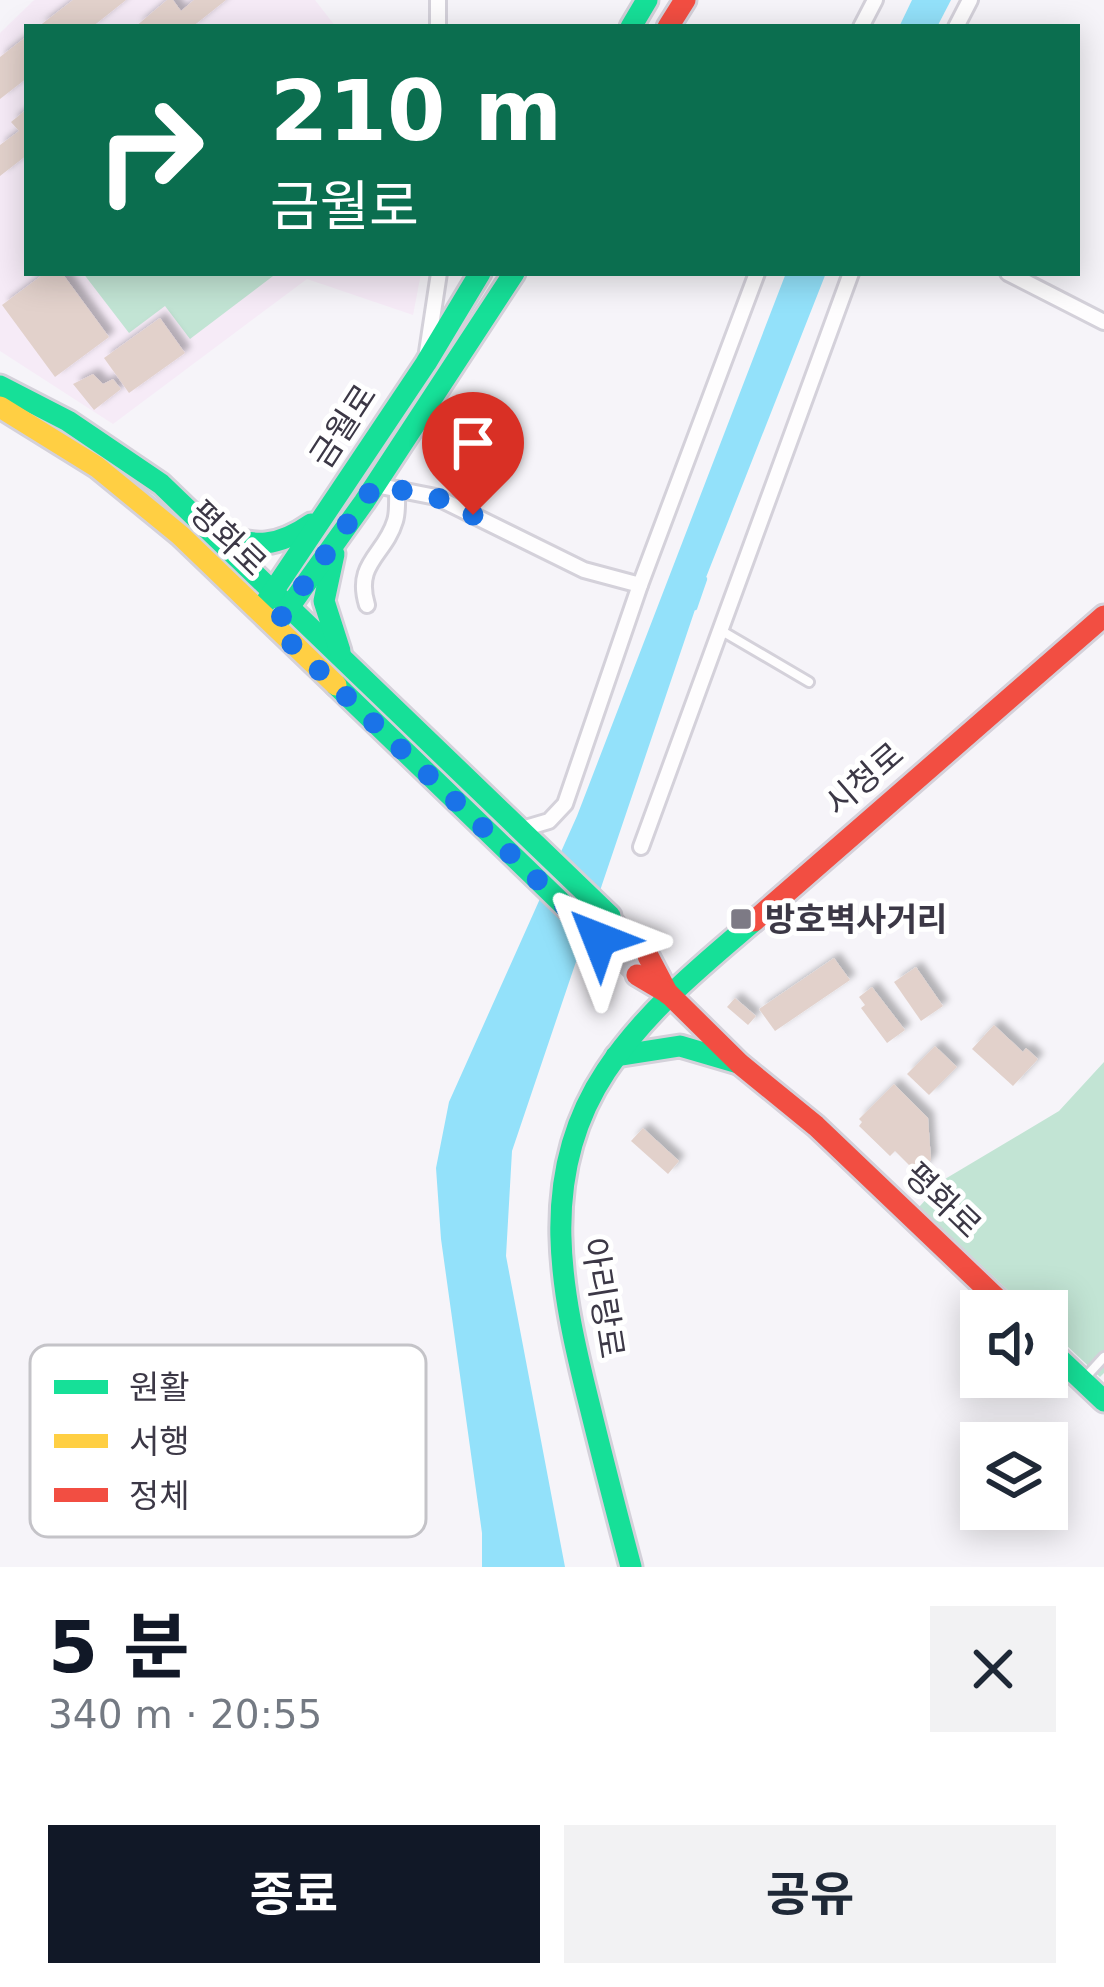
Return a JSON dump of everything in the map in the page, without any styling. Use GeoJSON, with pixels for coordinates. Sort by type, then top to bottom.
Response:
{"type":"FeatureCollection","features":[{"type":"Feature","properties":{"kind":"main road","name":"금월로"},"geometry":{"type":"LineString","coordinates":[[282,600],[321,517],[426,363],[478,276]]}},
{"type":"Feature","properties":{"kind":"main road","name":"금월로"},"geometry":{"type":"LineString","coordinates":[[266,619],[386,487],[512,276]]}},
{"type":"Feature","properties":{"kind":"main road","name":"평화로"},"geometry":{"type":"LineString","coordinates":[[0,386],[109,447],[160,484],[610,916]]}},
{"type":"Feature","properties":{"kind":"main road","name":"평화로"},"geometry":{"type":"LineString","coordinates":[[0,407],[97,466],[180,535],[599,939]]}},
{"type":"Feature","properties":{"kind":"main road"},"geometry":{"type":"LineString","coordinates":[[210,531],[252,547],[268,547],[289,540],[321,517]]}},
{"type":"Feature","properties":{"kind":"main road"},"geometry":{"type":"LineString","coordinates":[[338,537],[325,601],[346,662]]}},
{"type":"Feature","properties":{"kind":"main road","name":"시청로"},"geometry":{"type":"LineString","coordinates":[[669,994],[1104,616]]}},
{"type":"Feature","properties":{"kind":"main road","name":"평화로"},"geometry":{"type":"LineString","coordinates":[[643,965],[740,1064],[825,1134],[988,1290]]}},
{"type":"Feature","properties":{"kind":"main road","name":"아리랑로"},"geometry":{"type":"LineString","coordinates":[[631,1567],[568,1323],[557,1245],[568,1152],[588,1102],[616,1056],[669,994]]}},
{"type":"Feature","properties":{"kind":"main road"},"geometry":{"type":"LineString","coordinates":[[616,1056],[680,1046],[740,1064]]}},
{"type":"Feature","properties":{"kind":"main road"},"geometry":{"type":"LineString","coordinates":[[1068,1367],[1104,1401]]}},
{"type":"Feature","properties":{"kind":"street"},"geometry":{"type":"LineString","coordinates":[[426,363],[439,276]]}},
{"type":"Feature","properties":{"kind":"street"},"geometry":{"type":"LineString","coordinates":[[522,829],[549,820],[566,803],[640,585],[757,276]]}},
{"type":"Feature","properties":{"kind":"street"},"geometry":{"type":"LineString","coordinates":[[641,847],[850,276]]}},
{"type":"Feature","properties":{"kind":"street"},"geometry":{"type":"LineString","coordinates":[[1014,276],[1104,322]]}},
{"type":"Feature","properties":{"kind":"street"},"geometry":{"type":"LineString","coordinates":[[367,605],[362,588],[369,562],[395,522],[386,487],[436,497],[584,570],[640,585]]}},
{"type":"Feature","properties":{"kind":"lane"},"geometry":{"type":"LineString","coordinates":[[720,631],[809,682]]}},
{"type":"Feature","properties":{"kind":"lane"},"geometry":{"type":"LineString","coordinates":[[1082,1381],[1104,1357]]}},
{"type":"Feature","properties":{"kind":"shaded area"},"geometry":{"type":"Polygon","coordinates":[[[34,0],[315,0],[334,24],[24,24],[24,276],[420,276],[413,315],[307,279],[113,424],[0,351],[0,33],[34,0]]]}},
{"type":"Feature","properties":{"kind":"green space"},"geometry":{"type":"Polygon","coordinates":[[[85,276],[273,276],[190,339],[165,306],[129,333],[85,276]]]}},
{"type":"Feature","properties":{"kind":"green space"},"geometry":{"type":"Polygon","coordinates":[[[1104,1062],[1104,1373],[1100,1377],[1068,1347],[1068,1290],[1008,1290],[919,1207],[945,1179],[1059,1111],[1104,1062]]]}},
{"type":"Feature","properties":{"kind":"water"},"geometry":{"type":"Polygon","coordinates":[[[912,0],[951,0],[939,24],[900,24],[912,0]]]}},
{"type":"Feature","properties":{"kind":"water"},"geometry":{"type":"Polygon","coordinates":[[[785,276],[825,276],[705,580],[512,1151],[506,1256],[565,1567],[482,1567],[482,1533],[441,1239],[436,1168],[449,1102],[577,816],[785,276]]]}},
{"type":"Feature","properties":{"kind":"building"},"geometry":{"type":"Polygon","coordinates":[[[73,0],[126,0],[96,24],[42,24],[73,0]]]}},
{"type":"Feature","properties":{"kind":"building"},"geometry":{"type":"Polygon","coordinates":[[[167,0],[173,0],[181,11],[194,0],[226,0],[196,24],[139,24],[167,0]]]}},
{"type":"Feature","properties":{"kind":"building"},"geometry":{"type":"Polygon","coordinates":[[[24,38],[24,80],[0,99],[0,57],[24,38]]]}},
{"type":"Feature","properties":{"kind":"building"},"geometry":{"type":"Polygon","coordinates":[[[24,111],[24,157],[0,176],[0,145],[19,131],[11,122],[24,111]]]}},
{"type":"Feature","properties":{"kind":"building"},"geometry":{"type":"Polygon","coordinates":[[[41,276],[64,276],[109,337],[55,377],[2,305],[41,276]]]}},
{"type":"Feature","properties":{"kind":"building"},"geometry":{"type":"Polygon","coordinates":[[[160,318],[185,353],[129,393],[104,358],[160,318]]]}},
{"type":"Feature","properties":{"kind":"building"},"geometry":{"type":"Polygon","coordinates":[[[93,374],[103,384],[113,379],[121,389],[94,410],[73,384],[93,374]]]}},
{"type":"Feature","properties":{"kind":"building"},"geometry":{"type":"Polygon","coordinates":[[[834,958],[850,980],[775,1031],[759,1009],[834,958]]]}},
{"type":"Feature","properties":{"kind":"building"},"geometry":{"type":"Polygon","coordinates":[[[916,967],[943,1006],[921,1021],[894,982],[916,967]]]}},
{"type":"Feature","properties":{"kind":"building"},"geometry":{"type":"Polygon","coordinates":[[[872,987],[905,1030],[887,1043],[861,1008],[865,1005],[859,997],[872,987]]]}},
{"type":"Feature","properties":{"kind":"building"},"geometry":{"type":"Polygon","coordinates":[[[735,998],[756,1016],[748,1025],[727,1007],[735,998]]]}},
{"type":"Feature","properties":{"kind":"building"},"geometry":{"type":"Polygon","coordinates":[[[994,1025],[1023,1052],[1026,1048],[1038,1059],[1013,1086],[972,1049],[994,1025]]]}},
{"type":"Feature","properties":{"kind":"building"},"geometry":{"type":"Polygon","coordinates":[[[935,1046],[957,1067],[929,1095],[907,1074],[935,1046]]]}},
{"type":"Feature","properties":{"kind":"building"},"geometry":{"type":"Polygon","coordinates":[[[894,1084],[928,1118],[931,1160],[918,1174],[895,1151],[890,1156],[859,1126],[859,1119],[894,1084]]]}},
{"type":"Feature","properties":{"kind":"building"},"geometry":{"type":"Polygon","coordinates":[[[643,1128],[679,1161],[668,1174],[631,1141],[643,1128]]]}},
{"type":"Feature","properties":{"kind":"waterway"},"geometry":{"type":"LineString","coordinates":[[695,608],[705,579]]}},
{"type":"Feature","properties":{"kind":"tunnel"},"geometry":{"type":"LineString","coordinates":[[610,916],[648,956]]}},
{"type":"Feature","properties":{"kind":"tunnel"},"geometry":{"type":"LineString","coordinates":[[599,939],[637,975]]}},
{"type":"Feature","properties":{"kind":"traffic: fast"},"geometry":{"type":"LineString","coordinates":[[633,24],[647,0]]}},
{"type":"Feature","properties":{"kind":"traffic: fast"},"geometry":{"type":"LineString","coordinates":[[266,602],[426,363],[478,276]]}},
{"type":"Feature","properties":{"kind":"traffic: fast"},"geometry":{"type":"LineString","coordinates":[[282,617],[364,502],[512,276]]}},
{"type":"Feature","properties":{"kind":"traffic: fast"},"geometry":{"type":"LineString","coordinates":[[0,386],[68,421],[161,484],[610,916]]}},
{"type":"Feature","properties":{"kind":"traffic: fast"},"geometry":{"type":"LineString","coordinates":[[218,534],[266,543],[311,524]]}},
{"type":"Feature","properties":{"kind":"traffic: fast"},"geometry":{"type":"LineString","coordinates":[[334,554],[324,601],[340,651]]}},
{"type":"Feature","properties":{"kind":"traffic: fast"},"geometry":{"type":"LineString","coordinates":[[336,685],[599,939]]}},
{"type":"Feature","properties":{"kind":"traffic: fast"},"geometry":{"type":"LineString","coordinates":[[631,1567],[570,1321],[561,1235],[570,1152],[584,1111],[622,1049],[675,991],[754,921]]}},
{"type":"Feature","properties":{"kind":"traffic: fast"},"geometry":{"type":"LineString","coordinates":[[616,1056],[680,1046],[738,1063]]}},
{"type":"Feature","properties":{"kind":"traffic: fast"},"geometry":{"type":"LineString","coordinates":[[1068,1367],[1104,1401]]}},
{"type":"Feature","properties":{"kind":"traffic: slow"},"geometry":{"type":"LineString","coordinates":[[0,407],[97,467],[180,535],[336,685]]}},
{"type":"Feature","properties":{"kind":"traffic: jam"},"geometry":{"type":"LineString","coordinates":[[670,24],[685,0]]}},
{"type":"Feature","properties":{"kind":"traffic: jam"},"geometry":{"type":"LineString","coordinates":[[754,921],[1104,616]]}},
{"type":"Feature","properties":{"kind":"traffic: jam"},"geometry":{"type":"LineString","coordinates":[[648,956],[668,994]]}},
{"type":"Feature","properties":{"kind":"traffic: jam"},"geometry":{"type":"LineString","coordinates":[[637,975],[669,994],[988,1290]]}},
{"type":"Feature","properties":{"kind":"place","name":"방호벽사거리"},"geometry":{"type":"Point","coordinates":[741,919]}},
{"type":"Feature","properties":{"kind":"route"},"geometry":{"type":"LineString","coordinates":[[473,515],[436,497],[375,485],[274,627],[599,939]]}}]}
